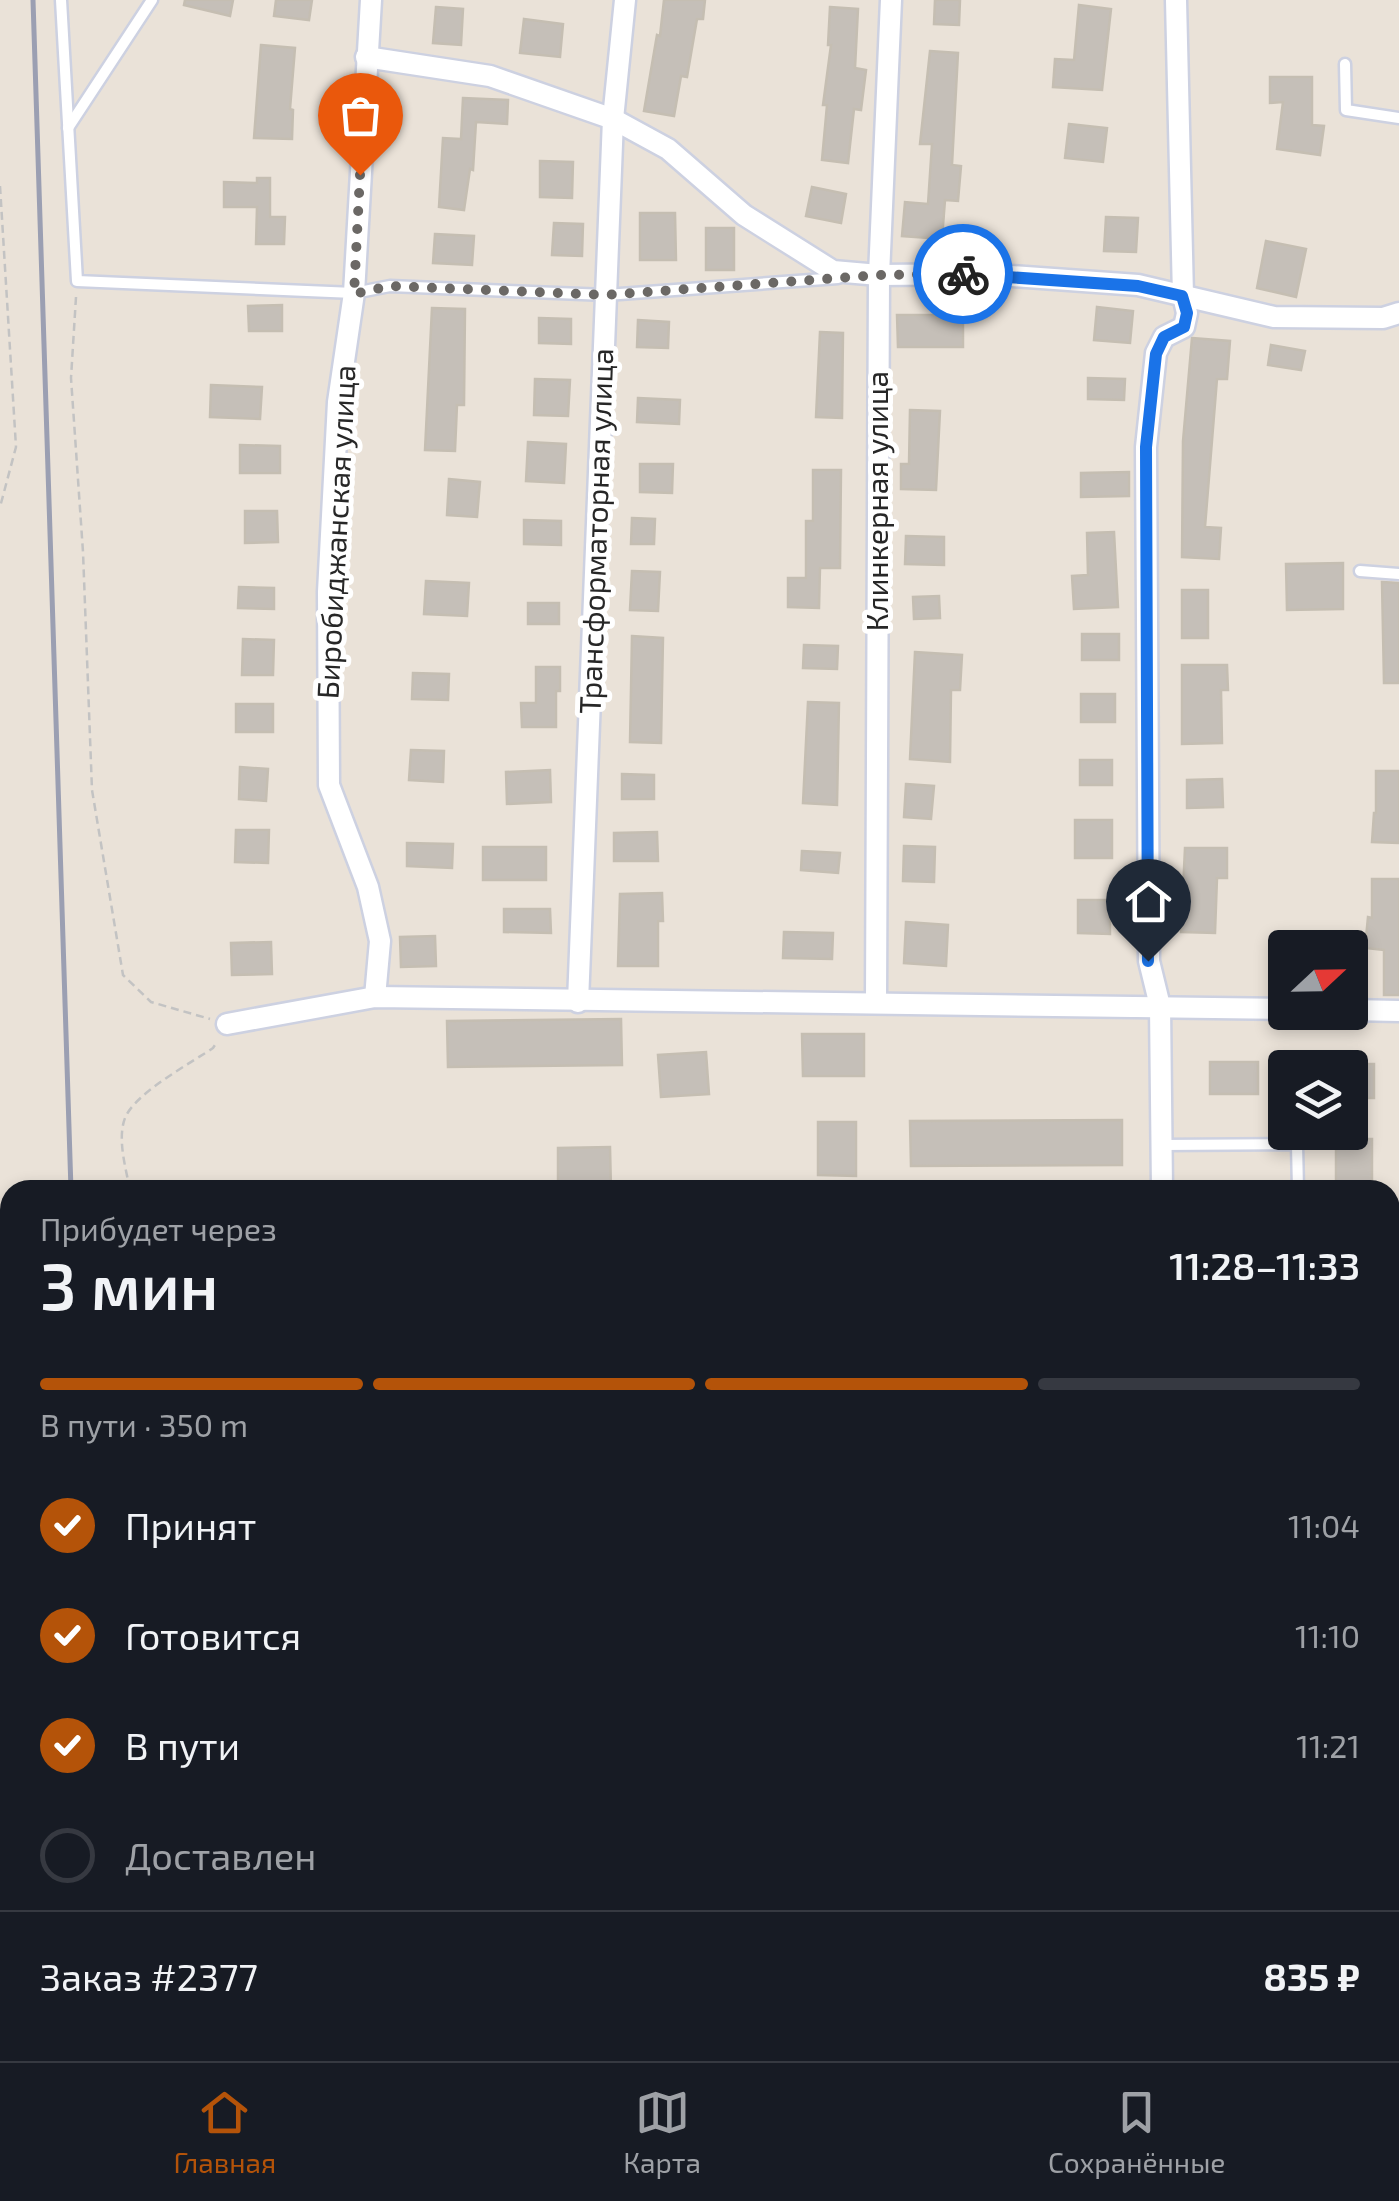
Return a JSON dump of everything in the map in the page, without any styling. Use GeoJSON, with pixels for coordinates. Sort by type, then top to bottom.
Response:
{"type":"FeatureCollection","features":[{"type":"Feature","properties":{"kind":"street","name":"Биробиджанская улица"},"geometry":{"type":"LineString","coordinates":[[371,0],[354,294],[338,402],[328,592],[328,785],[372,905],[380,941],[375,997]]}},
{"type":"Feature","properties":{"kind":"street","name":"Трансформаторная улица"},"geometry":{"type":"LineString","coordinates":[[578,1002],[613,119],[624,0]]}},
{"type":"Feature","properties":{"kind":"street","name":"Клинкерная улица"},"geometry":{"type":"LineString","coordinates":[[876,1002],[880,275],[892,0]]}},
{"type":"Feature","properties":{"kind":"street"},"geometry":{"type":"LineString","coordinates":[[1162,1180],[1160,1006],[1148,961],[1146,447],[1156,354],[1164,337],[1184,327],[1187,313],[1182,296],[1176,0]]}},
{"type":"Feature","properties":{"kind":"street"},"geometry":{"type":"LineString","coordinates":[[366,57],[490,76],[613,119],[668,149],[744,216],[832,271],[1004,276],[1138,286],[1274,317],[1384,318],[1399,314]]}},
{"type":"Feature","properties":{"kind":"street"},"geometry":{"type":"LineString","coordinates":[[227,1024],[375,997],[1268,1009]]}},
{"type":"Feature","properties":{"kind":"street"},"geometry":{"type":"LineString","coordinates":[[1368,1010],[1399,1011]]}},
{"type":"Feature","properties":{"kind":"lane"},"geometry":{"type":"LineString","coordinates":[[61,0],[77,281],[354,294],[390,286],[606,295],[880,275]]}},
{"type":"Feature","properties":{"kind":"lane"},"geometry":{"type":"LineString","coordinates":[[68,128],[152,0]]}},
{"type":"Feature","properties":{"kind":"lane"},"geometry":{"type":"LineString","coordinates":[[1346,64],[1346,110],[1399,118]]}},
{"type":"Feature","properties":{"kind":"lane"},"geometry":{"type":"LineString","coordinates":[[1360,570],[1399,574]]}},
{"type":"Feature","properties":{"kind":"lane"},"geometry":{"type":"LineString","coordinates":[[1162,1145],[1297,1144],[1298,1180]]}},
{"type":"Feature","properties":{"kind":"path"},"geometry":{"type":"LineString","coordinates":[[0,186],[16,448],[0,506]]}},
{"type":"Feature","properties":{"kind":"path"},"geometry":{"type":"LineString","coordinates":[[77,281],[71,378],[83,552],[92,790],[123,975],[151,1002],[227,1024],[213,1048],[138,1100],[125,1118],[122,1146],[128,1180]]}},
{"type":"Feature","properties":{"kind":"building"},"geometry":{"type":"Polygon","coordinates":[[[185,0],[233,0],[230,16],[184,5],[185,0]]]}},
{"type":"Feature","properties":{"kind":"building"},"geometry":{"type":"Polygon","coordinates":[[[276,0],[312,0],[309,20],[274,16],[276,0]]]}},
{"type":"Feature","properties":{"kind":"building"},"geometry":{"type":"Polygon","coordinates":[[[664,0],[705,0],[703,19],[697,19],[687,77],[681,76],[674,116],[644,111],[664,0]]]}},
{"type":"Feature","properties":{"kind":"building"},"geometry":{"type":"Polygon","coordinates":[[[935,0],[960,0],[959,25],[934,24],[935,0]]]}},
{"type":"Feature","properties":{"kind":"building"},"geometry":{"type":"Polygon","coordinates":[[[1079,5],[1111,9],[1102,90],[1053,87],[1055,59],[1074,60],[1079,5]]]}},
{"type":"Feature","properties":{"kind":"building"},"geometry":{"type":"Polygon","coordinates":[[[436,7],[463,9],[461,45],[433,43],[436,7]]]}},
{"type":"Feature","properties":{"kind":"building"},"geometry":{"type":"Polygon","coordinates":[[[830,7],[858,9],[855,68],[866,70],[861,110],[854,109],[848,163],[822,160],[830,7]]]}},
{"type":"Feature","properties":{"kind":"building"},"geometry":{"type":"Polygon","coordinates":[[[524,19],[563,24],[560,57],[520,53],[524,19]]]}},
{"type":"Feature","properties":{"kind":"building"},"geometry":{"type":"Polygon","coordinates":[[[261,45],[295,48],[292,139],[254,138],[261,45]]]}},
{"type":"Feature","properties":{"kind":"building"},"geometry":{"type":"Polygon","coordinates":[[[930,51],[958,53],[952,165],[961,166],[958,201],[945,200],[942,239],[902,236],[905,202],[928,204],[932,144],[920,144],[930,51]]]}},
{"type":"Feature","properties":{"kind":"building"},"geometry":{"type":"Polygon","coordinates":[[[1270,77],[1312,77],[1312,125],[1324,126],[1320,155],[1277,149],[1283,102],[1270,103],[1270,77]]]}},
{"type":"Feature","properties":{"kind":"building"},"geometry":{"type":"Polygon","coordinates":[[[463,98],[508,100],[507,124],[476,122],[473,170],[470,169],[464,210],[439,207],[443,138],[461,139],[463,98]]]}},
{"type":"Feature","properties":{"kind":"building"},"geometry":{"type":"Polygon","coordinates":[[[1069,124],[1107,128],[1103,162],[1065,158],[1069,124]]]}},
{"type":"Feature","properties":{"kind":"building"},"geometry":{"type":"Polygon","coordinates":[[[540,161],[573,162],[572,198],[540,197],[540,161]]]}},
{"type":"Feature","properties":{"kind":"building"},"geometry":{"type":"Polygon","coordinates":[[[257,178],[270,178],[270,217],[285,217],[284,244],[256,244],[257,207],[224,207],[224,182],[257,183],[257,178]]]}},
{"type":"Feature","properties":{"kind":"building"},"geometry":{"type":"Polygon","coordinates":[[[812,187],[846,194],[841,223],[806,216],[812,187]]]}},
{"type":"Feature","properties":{"kind":"building"},"geometry":{"type":"Polygon","coordinates":[[[640,213],[675,213],[676,260],[640,260],[640,213]]]}},
{"type":"Feature","properties":{"kind":"building"},"geometry":{"type":"Polygon","coordinates":[[[1106,217],[1138,218],[1136,252],[1104,251],[1106,217]]]}},
{"type":"Feature","properties":{"kind":"building"},"geometry":{"type":"Polygon","coordinates":[[[554,223],[583,224],[582,256],[552,255],[554,223]]]}},
{"type":"Feature","properties":{"kind":"building"},"geometry":{"type":"Polygon","coordinates":[[[706,228],[734,228],[734,270],[706,270],[706,228]]]}},
{"type":"Feature","properties":{"kind":"building"},"geometry":{"type":"Polygon","coordinates":[[[435,234],[474,236],[472,265],[433,263],[435,234]]]}},
{"type":"Feature","properties":{"kind":"building"},"geometry":{"type":"Polygon","coordinates":[[[1266,241],[1306,249],[1296,297],[1257,288],[1266,241]]]}},
{"type":"Feature","properties":{"kind":"building"},"geometry":{"type":"Polygon","coordinates":[[[282,305],[282,331],[249,331],[248,306],[282,305]]]}},
{"type":"Feature","properties":{"kind":"building"},"geometry":{"type":"Polygon","coordinates":[[[1097,307],[1133,311],[1130,343],[1094,340],[1097,307]]]}},
{"type":"Feature","properties":{"kind":"building"},"geometry":{"type":"Polygon","coordinates":[[[432,308],[465,309],[464,405],[457,405],[455,451],[425,450],[432,308]]]}},
{"type":"Feature","properties":{"kind":"building"},"geometry":{"type":"Polygon","coordinates":[[[897,315],[963,315],[963,347],[898,347],[897,315]]]}},
{"type":"Feature","properties":{"kind":"building"},"geometry":{"type":"Polygon","coordinates":[[[539,318],[571,319],[571,344],[539,343],[539,318]]]}},
{"type":"Feature","properties":{"kind":"building"},"geometry":{"type":"Polygon","coordinates":[[[638,320],[669,322],[668,348],[637,347],[638,320]]]}},
{"type":"Feature","properties":{"kind":"building"},"geometry":{"type":"Polygon","coordinates":[[[820,332],[843,333],[842,418],[816,417],[820,332]]]}},
{"type":"Feature","properties":{"kind":"building"},"geometry":{"type":"Polygon","coordinates":[[[1192,338],[1230,341],[1227,379],[1217,379],[1205,527],[1221,528],[1219,559],[1182,557],[1183,441],[1192,338]]]}},
{"type":"Feature","properties":{"kind":"building"},"geometry":{"type":"Polygon","coordinates":[[[1271,345],[1305,351],[1301,370],[1268,365],[1271,345]]]}},
{"type":"Feature","properties":{"kind":"building"},"geometry":{"type":"Polygon","coordinates":[[[1088,378],[1125,379],[1124,400],[1088,399],[1088,378]]]}},
{"type":"Feature","properties":{"kind":"building"},"geometry":{"type":"Polygon","coordinates":[[[535,379],[570,380],[568,416],[534,415],[535,379]]]}},
{"type":"Feature","properties":{"kind":"building"},"geometry":{"type":"Polygon","coordinates":[[[211,385],[262,387],[260,419],[210,417],[211,385]]]}},
{"type":"Feature","properties":{"kind":"building"},"geometry":{"type":"Polygon","coordinates":[[[638,398],[680,400],[679,424],[637,422],[638,398]]]}},
{"type":"Feature","properties":{"kind":"building"},"geometry":{"type":"Polygon","coordinates":[[[910,410],[940,411],[936,490],[901,489],[901,464],[909,464],[910,410]]]}},
{"type":"Feature","properties":{"kind":"building"},"geometry":{"type":"Polygon","coordinates":[[[528,442],[566,444],[564,483],[526,481],[528,442]]]}},
{"type":"Feature","properties":{"kind":"building"},"geometry":{"type":"Polygon","coordinates":[[[240,445],[280,446],[280,473],[240,473],[240,445]]]}},
{"type":"Feature","properties":{"kind":"building"},"geometry":{"type":"Polygon","coordinates":[[[640,464],[673,464],[672,493],[640,492],[640,464]]]}},
{"type":"Feature","properties":{"kind":"building"},"geometry":{"type":"Polygon","coordinates":[[[813,470],[841,470],[840,568],[820,568],[819,608],[788,607],[788,578],[806,578],[806,521],[813,521],[813,470]]]}},
{"type":"Feature","properties":{"kind":"building"},"geometry":{"type":"Polygon","coordinates":[[[1129,472],[1129,496],[1081,497],[1081,473],[1129,472]]]}},
{"type":"Feature","properties":{"kind":"building"},"geometry":{"type":"Polygon","coordinates":[[[449,479],[480,482],[477,517],[447,515],[449,479]]]}},
{"type":"Feature","properties":{"kind":"building"},"geometry":{"type":"Polygon","coordinates":[[[245,511],[277,511],[278,542],[245,543],[245,511]]]}},
{"type":"Feature","properties":{"kind":"building"},"geometry":{"type":"Polygon","coordinates":[[[632,518],[655,519],[654,544],[631,544],[632,518]]]}},
{"type":"Feature","properties":{"kind":"building"},"geometry":{"type":"Polygon","coordinates":[[[524,520],[561,521],[561,545],[524,544],[524,520]]]}},
{"type":"Feature","properties":{"kind":"building"},"geometry":{"type":"Polygon","coordinates":[[[1114,532],[1118,607],[1074,609],[1072,576],[1088,575],[1087,533],[1114,532]]]}},
{"type":"Feature","properties":{"kind":"building"},"geometry":{"type":"Polygon","coordinates":[[[906,536],[944,537],[944,565],[905,564],[906,536]]]}},
{"type":"Feature","properties":{"kind":"building"},"geometry":{"type":"Polygon","coordinates":[[[1343,563],[1343,609],[1287,610],[1286,564],[1343,563]]]}},
{"type":"Feature","properties":{"kind":"building"},"geometry":{"type":"Polygon","coordinates":[[[632,571],[660,572],[658,611],[630,610],[632,571]]]}},
{"type":"Feature","properties":{"kind":"building"},"geometry":{"type":"Polygon","coordinates":[[[426,581],[469,583],[467,616],[424,614],[426,581]]]}},
{"type":"Feature","properties":{"kind":"building"},"geometry":{"type":"Polygon","coordinates":[[[1382,582],[1399,583],[1399,683],[1384,683],[1382,582]]]}},
{"type":"Feature","properties":{"kind":"building"},"geometry":{"type":"Polygon","coordinates":[[[239,587],[274,588],[274,609],[238,608],[239,587]]]}},
{"type":"Feature","properties":{"kind":"building"},"geometry":{"type":"Polygon","coordinates":[[[1182,590],[1208,590],[1208,638],[1182,638],[1182,590]]]}},
{"type":"Feature","properties":{"kind":"building"},"geometry":{"type":"Polygon","coordinates":[[[939,596],[940,618],[914,619],[913,597],[939,596]]]}},
{"type":"Feature","properties":{"kind":"building"},"geometry":{"type":"Polygon","coordinates":[[[528,603],[559,603],[559,624],[528,624],[528,603]]]}},
{"type":"Feature","properties":{"kind":"building"},"geometry":{"type":"Polygon","coordinates":[[[1082,634],[1119,634],[1119,660],[1082,660],[1082,634]]]}},
{"type":"Feature","properties":{"kind":"building"},"geometry":{"type":"Polygon","coordinates":[[[632,636],[663,638],[661,743],[630,742],[632,636]]]}},
{"type":"Feature","properties":{"kind":"building"},"geometry":{"type":"Polygon","coordinates":[[[243,639],[274,640],[273,675],[242,675],[243,639]]]}},
{"type":"Feature","properties":{"kind":"building"},"geometry":{"type":"Polygon","coordinates":[[[804,645],[838,646],[837,669],[803,668],[804,645]]]}},
{"type":"Feature","properties":{"kind":"building"},"geometry":{"type":"Polygon","coordinates":[[[915,652],[962,655],[960,690],[951,690],[950,762],[910,759],[915,652]]]}},
{"type":"Feature","properties":{"kind":"building"},"geometry":{"type":"Polygon","coordinates":[[[1182,665],[1227,665],[1228,690],[1221,690],[1222,743],[1182,744],[1182,665]]]}},
{"type":"Feature","properties":{"kind":"building"},"geometry":{"type":"Polygon","coordinates":[[[536,667],[560,667],[556,727],[522,727],[521,703],[536,703],[536,667]]]}},
{"type":"Feature","properties":{"kind":"building"},"geometry":{"type":"Polygon","coordinates":[[[413,673],[449,674],[448,700],[412,699],[413,673]]]}},
{"type":"Feature","properties":{"kind":"building"},"geometry":{"type":"Polygon","coordinates":[[[1081,694],[1115,694],[1115,722],[1081,722],[1081,694]]]}},
{"type":"Feature","properties":{"kind":"building"},"geometry":{"type":"Polygon","coordinates":[[[808,702],[839,703],[837,805],[803,803],[808,702]]]}},
{"type":"Feature","properties":{"kind":"building"},"geometry":{"type":"Polygon","coordinates":[[[236,704],[273,704],[273,732],[236,732],[236,704]]]}},
{"type":"Feature","properties":{"kind":"building"},"geometry":{"type":"Polygon","coordinates":[[[411,750],[444,751],[443,782],[409,780],[411,750]]]}},
{"type":"Feature","properties":{"kind":"building"},"geometry":{"type":"Polygon","coordinates":[[[1080,760],[1112,760],[1112,785],[1080,785],[1080,760]]]}},
{"type":"Feature","properties":{"kind":"building"},"geometry":{"type":"Polygon","coordinates":[[[240,767],[268,769],[266,801],[239,799],[240,767]]]}},
{"type":"Feature","properties":{"kind":"building"},"geometry":{"type":"Polygon","coordinates":[[[550,770],[551,802],[507,804],[506,772],[550,770]]]}},
{"type":"Feature","properties":{"kind":"building"},"geometry":{"type":"Polygon","coordinates":[[[1376,771],[1399,771],[1399,843],[1372,842],[1376,771]]]}},
{"type":"Feature","properties":{"kind":"building"},"geometry":{"type":"Polygon","coordinates":[[[622,774],[654,775],[654,799],[622,799],[622,774]]]}},
{"type":"Feature","properties":{"kind":"building"},"geometry":{"type":"Polygon","coordinates":[[[1222,779],[1223,807],[1187,808],[1187,780],[1222,779]]]}},
{"type":"Feature","properties":{"kind":"building"},"geometry":{"type":"Polygon","coordinates":[[[906,784],[934,786],[931,819],[904,817],[906,784]]]}},
{"type":"Feature","properties":{"kind":"building"},"geometry":{"type":"Polygon","coordinates":[[[1075,820],[1112,820],[1112,858],[1075,858],[1075,820]]]}},
{"type":"Feature","properties":{"kind":"building"},"geometry":{"type":"Polygon","coordinates":[[[236,830],[269,830],[268,863],[235,862],[236,830]]]}},
{"type":"Feature","properties":{"kind":"building"},"geometry":{"type":"Polygon","coordinates":[[[657,832],[658,861],[614,861],[614,833],[657,832]]]}},
{"type":"Feature","properties":{"kind":"building"},"geometry":{"type":"Polygon","coordinates":[[[407,843],[453,844],[452,868],[407,866],[407,843]]]}},
{"type":"Feature","properties":{"kind":"building"},"geometry":{"type":"Polygon","coordinates":[[[904,846],[935,847],[934,882],[903,881],[904,846]]]}},
{"type":"Feature","properties":{"kind":"building"},"geometry":{"type":"Polygon","coordinates":[[[483,847],[546,847],[546,880],[483,880],[483,847]]]}},
{"type":"Feature","properties":{"kind":"building"},"geometry":{"type":"Polygon","coordinates":[[[1185,848],[1227,848],[1227,878],[1217,878],[1215,933],[1181,932],[1185,848]]]}},
{"type":"Feature","properties":{"kind":"building"},"geometry":{"type":"Polygon","coordinates":[[[802,851],[840,853],[838,873],[801,870],[802,851]]]}},
{"type":"Feature","properties":{"kind":"building"},"geometry":{"type":"Polygon","coordinates":[[[1372,879],[1399,879],[1399,995],[1384,995],[1384,950],[1368,948],[1368,917],[1372,918],[1372,879]]]}},
{"type":"Feature","properties":{"kind":"building"},"geometry":{"type":"Polygon","coordinates":[[[662,893],[658,966],[618,966],[620,894],[662,893]]]}},
{"type":"Feature","properties":{"kind":"building"},"geometry":{"type":"Polygon","coordinates":[[[1078,900],[1110,900],[1110,934],[1078,933],[1078,900]]]}},
{"type":"Feature","properties":{"kind":"building"},"geometry":{"type":"Polygon","coordinates":[[[504,909],[550,909],[551,933],[504,932],[504,909]]]}},
{"type":"Feature","properties":{"kind":"building"},"geometry":{"type":"Polygon","coordinates":[[[906,922],[948,925],[946,966],[904,963],[906,922]]]}},
{"type":"Feature","properties":{"kind":"building"},"geometry":{"type":"Polygon","coordinates":[[[784,932],[833,933],[832,959],[783,958],[784,932]]]}},
{"type":"Feature","properties":{"kind":"building"},"geometry":{"type":"Polygon","coordinates":[[[435,936],[436,966],[401,967],[400,937],[435,936]]]}},
{"type":"Feature","properties":{"kind":"building"},"geometry":{"type":"Polygon","coordinates":[[[271,942],[272,974],[232,975],[231,943],[271,942]]]}},
{"type":"Feature","properties":{"kind":"building"},"geometry":{"type":"Polygon","coordinates":[[[621,1019],[622,1065],[448,1067],[447,1021],[621,1019]]]}},
{"type":"Feature","properties":{"kind":"building"},"geometry":{"type":"Polygon","coordinates":[[[802,1034],[864,1034],[864,1076],[803,1076],[802,1034]]]}},
{"type":"Feature","properties":{"kind":"building"},"geometry":{"type":"Polygon","coordinates":[[[706,1052],[709,1094],[661,1097],[658,1055],[706,1052]]]}},
{"type":"Feature","properties":{"kind":"building"},"geometry":{"type":"Polygon","coordinates":[[[1210,1062],[1258,1062],[1258,1094],[1210,1094],[1210,1062]]]}},
{"type":"Feature","properties":{"kind":"building"},"geometry":{"type":"Polygon","coordinates":[[[1368,1064],[1374,1064],[1374,1098],[1368,1098],[1368,1064]]]}},
{"type":"Feature","properties":{"kind":"building"},"geometry":{"type":"Polygon","coordinates":[[[1122,1120],[1122,1165],[911,1166],[910,1121],[1122,1120]]]}},
{"type":"Feature","properties":{"kind":"building"},"geometry":{"type":"Polygon","coordinates":[[[818,1122],[856,1122],[856,1176],[818,1175],[818,1122]]]}},
{"type":"Feature","properties":{"kind":"building"},"geometry":{"type":"Polygon","coordinates":[[[1368,1139],[1372,1139],[1372,1180],[1336,1180],[1336,1150],[1368,1150],[1368,1139]]]}},
{"type":"Feature","properties":{"kind":"building"},"geometry":{"type":"Polygon","coordinates":[[[610,1147],[611,1180],[558,1180],[558,1148],[610,1147]]]}},
{"type":"Feature","properties":{"kind":"railway"},"geometry":{"type":"LineString","coordinates":[[33,0],[71,1180]]}},
{"type":"Feature","properties":{"kind":"way so far"},"geometry":{"type":"LineString","coordinates":[[360,175],[354,294],[390,286],[606,295],[880,275],[963,274]]}},
{"type":"Feature","properties":{"kind":"route"},"geometry":{"type":"LineString","coordinates":[[963,274],[1138,286],[1182,296],[1187,313],[1184,327],[1164,337],[1156,354],[1146,447],[1148,961]]}}]}
